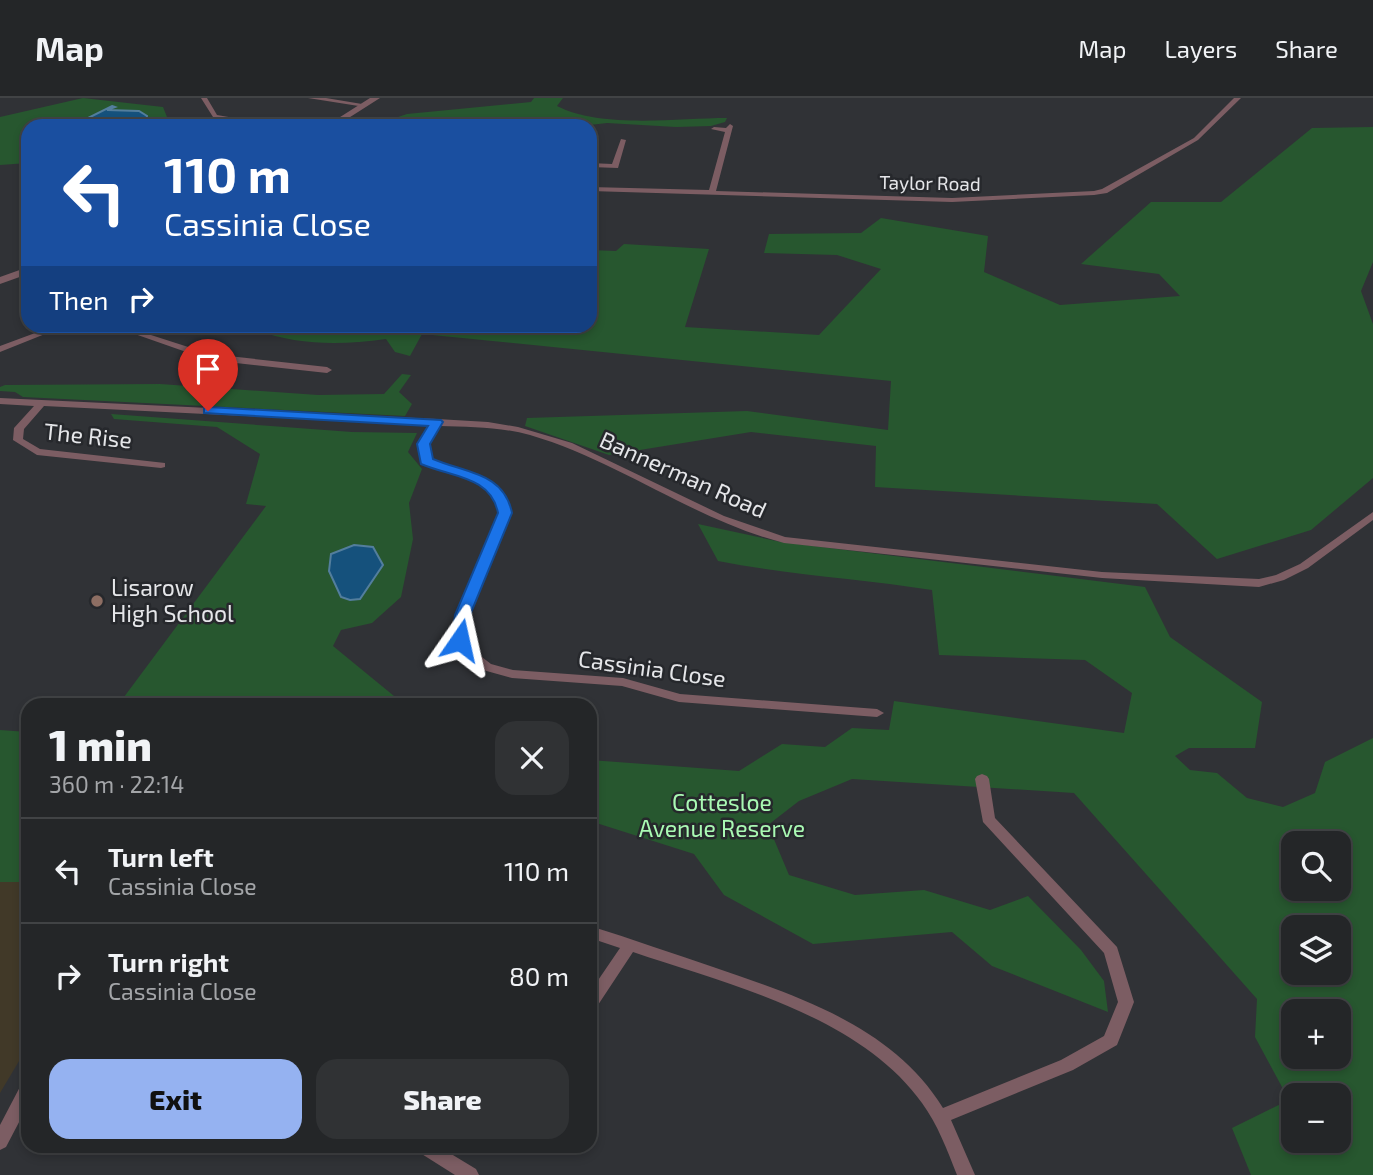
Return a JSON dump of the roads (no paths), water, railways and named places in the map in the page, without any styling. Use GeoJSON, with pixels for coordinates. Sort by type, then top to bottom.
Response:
{"type":"FeatureCollection","features":[{"type":"Feature","properties":{"kind":"street"},"geometry":{"type":"LineString","coordinates":[[204,98],[215,116],[225,119]]}},
{"type":"Feature","properties":{"kind":"street"},"geometry":{"type":"LineString","coordinates":[[312,98],[365,105]]}},
{"type":"Feature","properties":{"kind":"street"},"geometry":{"type":"LineString","coordinates":[[342,119],[376,98]]}},
{"type":"Feature","properties":{"kind":"street","name":"Taylor Road"},"geometry":{"type":"LineString","coordinates":[[597,189],[952,200],[1094,193],[1104,191],[1188,145],[1238,98]]}},
{"type":"Feature","properties":{"kind":"street"},"geometry":{"type":"LineString","coordinates":[[712,193],[729,128],[714,129]]}},
{"type":"Feature","properties":{"kind":"street"},"geometry":{"type":"LineString","coordinates":[[597,165],[615,166],[623,140]]}},
{"type":"Feature","properties":{"kind":"street"},"geometry":{"type":"LineString","coordinates":[[0,281],[21,273]]}},
{"type":"Feature","properties":{"kind":"street"},"geometry":{"type":"LineString","coordinates":[[0,349],[42,333]]}},
{"type":"Feature","properties":{"kind":"street"},"geometry":{"type":"LineString","coordinates":[[137,333],[209,357],[327,370]]}},
{"type":"Feature","properties":{"kind":"street","name":"Bannerman Road"},"geometry":{"type":"LineString","coordinates":[[0,401],[488,425],[536,434],[597,458],[754,532],[784,540],[1102,575],[1236,583],[1280,578],[1304,566],[1373,515]]}},
{"type":"Feature","properties":{"kind":"street","name":"The Rise"},"geometry":{"type":"LineString","coordinates":[[42,403],[19,428],[18,440],[24,447],[37,452],[160,465]]}},
{"type":"Feature","properties":{"kind":"street","name":"Cassinia Close"},"geometry":{"type":"LineString","coordinates":[[437,422],[424,444],[426,461],[448,471],[477,477],[491,486],[502,499],[505,513],[459,628],[460,640],[470,654],[487,667],[512,674],[624,682],[679,698],[877,713]]}},
{"type":"Feature","properties":{"kind":"street"},"geometry":{"type":"LineString","coordinates":[[942,1116],[1067,1065],[1111,1040],[1126,1002],[1111,951],[988,819],[982,779]]}},
{"type":"Feature","properties":{"kind":"street"},"geometry":{"type":"LineString","coordinates":[[597,934],[824,1013],[869,1040],[899,1066],[942,1116],[966,1175]]}},
{"type":"Feature","properties":{"kind":"street"},"geometry":{"type":"LineString","coordinates":[[597,994],[630,946]]}},
{"type":"Feature","properties":{"kind":"street"},"geometry":{"type":"LineString","coordinates":[[0,1142],[21,1102]]}},
{"type":"Feature","properties":{"kind":"street"},"geometry":{"type":"LineString","coordinates":[[435,1153],[470,1175]]}},
{"type":"Feature","properties":{"kind":"water"},"geometry":{"type":"Polygon","coordinates":[[[112,106],[115,107],[107,110],[139,111],[147,116],[146,119],[88,118],[112,106]]]}},
{"type":"Feature","properties":{"kind":"water"},"geometry":{"type":"Polygon","coordinates":[[[354,545],[373,547],[383,565],[360,599],[350,600],[341,597],[329,571],[331,554],[354,545]]]}},
{"type":"Feature","properties":{"kind":"place","name":"Lisarow High School"},"geometry":{"type":"Point","coordinates":[97,601]}},
{"type":"Feature","properties":{"kind":"park label","name":"Cottesloe Avenue Reserve"},"geometry":{"type":"Point","coordinates":[722,816]}}]}
